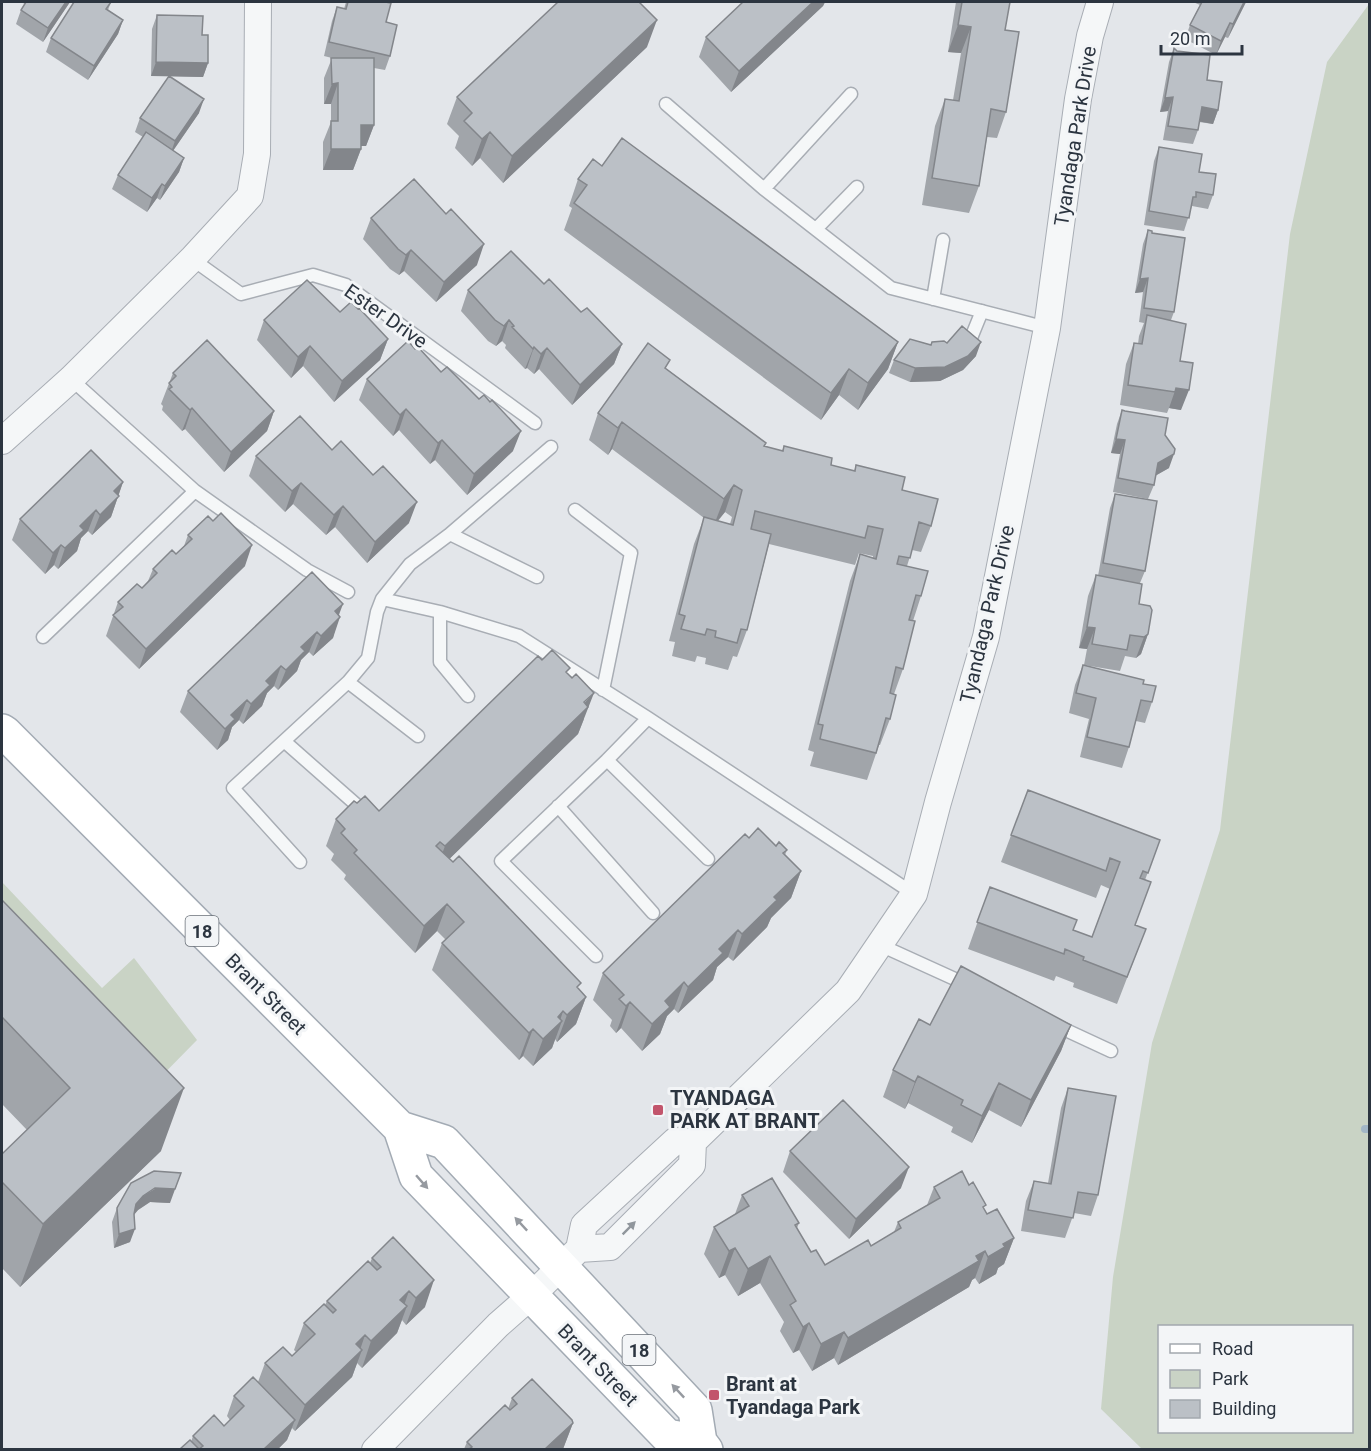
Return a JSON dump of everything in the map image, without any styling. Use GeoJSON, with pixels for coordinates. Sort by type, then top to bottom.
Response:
{"type":"FeatureCollection","features":[{"type":"Feature","properties":{"kind":"main road","name":"Brant Street"},"geometry":{"type":"LineString","coordinates":[[2,729],[400,1128],[416,1176],[667,1436],[703,1446],[695,1410],[570,1258],[444,1142],[400,1128]]}},
{"type":"Feature","properties":{"kind":"street"},"geometry":{"type":"LineString","coordinates":[[2,441],[70,379],[192,260],[250,196],[257,154],[258,2]]}},
{"type":"Feature","properties":{"kind":"street","name":"Tyandaga Park Drive"},"geometry":{"type":"LineString","coordinates":[[570,1258],[610,1247],[692,1165],[693,1142],[849,991],[914,894],[986,637],[1047,328],[1078,99],[1090,36],[1100,2]]}},
{"type":"Feature","properties":{"kind":"street"},"geometry":{"type":"LineString","coordinates":[[375,1449],[498,1325],[570,1258]]}},
{"type":"Feature","properties":{"kind":"lane"},"geometry":{"type":"LineString","coordinates":[[764,189],[851,94]]}},
{"type":"Feature","properties":{"kind":"lane"},"geometry":{"type":"LineString","coordinates":[[666,104],[764,189],[891,288],[1047,328]]}},
{"type":"Feature","properties":{"kind":"lane"},"geometry":{"type":"LineString","coordinates":[[816,229],[857,187]]}},
{"type":"Feature","properties":{"kind":"lane"},"geometry":{"type":"LineString","coordinates":[[933,299],[943,240]]}},
{"type":"Feature","properties":{"kind":"lane","name":"Ester Drive"},"geometry":{"type":"LineString","coordinates":[[192,260],[241,294],[314,275],[346,285],[535,423]]}},
{"type":"Feature","properties":{"kind":"lane"},"geometry":{"type":"LineString","coordinates":[[969,343],[982,311]]}},
{"type":"Feature","properties":{"kind":"lane"},"geometry":{"type":"LineString","coordinates":[[70,379],[195,491],[307,570],[348,592]]}},
{"type":"Feature","properties":{"kind":"lane"},"geometry":{"type":"LineString","coordinates":[[300,862],[233,788],[348,682],[368,658],[377,612],[382,599],[410,564],[450,534],[551,447]]}},
{"type":"Feature","properties":{"kind":"lane"},"geometry":{"type":"LineString","coordinates":[[43,637],[195,491]]}},
{"type":"Feature","properties":{"kind":"lane"},"geometry":{"type":"LineString","coordinates":[[575,510],[631,553],[603,690]]}},
{"type":"Feature","properties":{"kind":"lane"},"geometry":{"type":"LineString","coordinates":[[450,534],[537,577]]}},
{"type":"Feature","properties":{"kind":"lane"},"geometry":{"type":"LineString","coordinates":[[382,599],[440,612],[519,636],[648,718],[914,894]]}},
{"type":"Feature","properties":{"kind":"lane"},"geometry":{"type":"LineString","coordinates":[[440,612],[440,662],[468,696]]}},
{"type":"Feature","properties":{"kind":"lane"},"geometry":{"type":"LineString","coordinates":[[348,682],[418,736]]}},
{"type":"Feature","properties":{"kind":"lane"},"geometry":{"type":"LineString","coordinates":[[596,956],[501,861],[608,760],[648,718]]}},
{"type":"Feature","properties":{"kind":"lane"},"geometry":{"type":"LineString","coordinates":[[284,741],[360,808]]}},
{"type":"Feature","properties":{"kind":"lane"},"geometry":{"type":"LineString","coordinates":[[608,760],[708,860]]}},
{"type":"Feature","properties":{"kind":"lane"},"geometry":{"type":"LineString","coordinates":[[558,806],[653,913]]}},
{"type":"Feature","properties":{"kind":"lane"},"geometry":{"type":"LineString","coordinates":[[880,945],[975,988]]}},
{"type":"Feature","properties":{"kind":"lane"},"geometry":{"type":"LineString","coordinates":[[1048,1022],[1111,1050]]}},
{"type":"Feature","properties":{"kind":"green space"},"geometry":{"type":"Polygon","coordinates":[[[1369,4],[1369,1449],[1142,1449],[1101,1409],[1113,1277],[1152,1043],[1220,830],[1290,234],[1327,62],[1369,4]]]}},
{"type":"Feature","properties":{"kind":"green space"},"geometry":{"type":"Polygon","coordinates":[[[2,882],[102,988],[134,958],[197,1040],[142,1096],[2,947],[2,882]]]}},
{"type":"Feature","properties":{"kind":"building"},"geometry":{"type":"Polygon","coordinates":[[[26,2],[66,2],[48,28],[21,10],[26,2]]]}},
{"type":"Feature","properties":{"kind":"building"},"geometry":{"type":"Polygon","coordinates":[[[74,2],[111,2],[106,9],[123,20],[94,66],[51,38],[74,2]]]}},
{"type":"Feature","properties":{"kind":"building"},"geometry":{"type":"Polygon","coordinates":[[[348,2],[391,3],[386,22],[397,25],[390,56],[329,42],[337,7],[346,9],[348,2]]]}},
{"type":"Feature","properties":{"kind":"building"},"geometry":{"type":"Polygon","coordinates":[[[558,2],[639,2],[657,20],[512,156],[490,132],[482,139],[464,121],[472,113],[457,97],[558,2]]]}},
{"type":"Feature","properties":{"kind":"building"},"geometry":{"type":"Polygon","coordinates":[[[743,2],[813,2],[739,71],[706,37],[743,2]]]}},
{"type":"Feature","properties":{"kind":"building"},"geometry":{"type":"Polygon","coordinates":[[[962,2],[1010,2],[1005,30],[1019,32],[1006,112],[991,109],[979,186],[932,178],[945,99],[959,101],[971,27],[958,25],[962,2]]]}},
{"type":"Feature","properties":{"kind":"building"},"geometry":{"type":"Polygon","coordinates":[[[1202,2],[1244,2],[1221,41],[1190,25],[1202,2]]]}},
{"type":"Feature","properties":{"kind":"building"},"geometry":{"type":"Polygon","coordinates":[[[157,15],[203,16],[202,35],[208,35],[208,63],[156,62],[157,15]]]}},
{"type":"Feature","properties":{"kind":"building"},"geometry":{"type":"Polygon","coordinates":[[[1174,48],[1177,51],[1210,55],[1207,80],[1222,82],[1218,110],[1202,107],[1198,130],[1168,126],[1173,97],[1165,98],[1174,48]]]}},
{"type":"Feature","properties":{"kind":"building"},"geometry":{"type":"Polygon","coordinates":[[[331,58],[374,58],[374,125],[361,125],[361,149],[331,149],[331,121],[338,121],[338,83],[332,84],[331,58]]]}},
{"type":"Feature","properties":{"kind":"building"},"geometry":{"type":"Polygon","coordinates":[[[169,76],[204,99],[175,141],[140,118],[169,76]]]}},
{"type":"Feature","properties":{"kind":"building"},"geometry":{"type":"Polygon","coordinates":[[[146,132],[184,158],[165,186],[162,184],[152,198],[118,175],[146,132]]]}},
{"type":"Feature","properties":{"kind":"building"},"geometry":{"type":"Polygon","coordinates":[[[622,138],[898,342],[868,383],[849,369],[831,393],[574,203],[587,185],[578,179],[593,159],[602,166],[622,138]]]}},
{"type":"Feature","properties":{"kind":"building"},"geometry":{"type":"Polygon","coordinates":[[[1159,147],[1202,154],[1199,172],[1216,174],[1213,195],[1196,192],[1189,218],[1149,211],[1159,147]]]}},
{"type":"Feature","properties":{"kind":"building"},"geometry":{"type":"Polygon","coordinates":[[[414,179],[446,214],[451,209],[484,244],[444,282],[411,250],[406,255],[398,249],[371,218],[414,179]]]}},
{"type":"Feature","properties":{"kind":"building"},"geometry":{"type":"Polygon","coordinates":[[[1148,230],[1152,233],[1185,238],[1174,312],[1144,308],[1148,278],[1140,279],[1148,230]]]}},
{"type":"Feature","properties":{"kind":"building"},"geometry":{"type":"Polygon","coordinates":[[[511,251],[544,284],[549,279],[581,312],[587,308],[622,344],[580,385],[547,348],[541,354],[534,347],[533,349],[512,327],[514,326],[509,320],[504,326],[495,320],[468,290],[511,251]]]}},
{"type":"Feature","properties":{"kind":"building"},"geometry":{"type":"Polygon","coordinates":[[[307,280],[340,312],[351,302],[388,339],[342,381],[310,346],[298,357],[264,320],[307,280]]]}},
{"type":"Feature","properties":{"kind":"building"},"geometry":{"type":"Polygon","coordinates":[[[1147,315],[1186,324],[1180,361],[1193,363],[1189,390],[1176,388],[1175,392],[1128,385],[1134,343],[1142,344],[1147,315]]]}},
{"type":"Feature","properties":{"kind":"building"},"geometry":{"type":"Polygon","coordinates":[[[962,326],[981,342],[968,356],[945,367],[915,368],[894,360],[910,339],[931,345],[932,342],[947,343],[962,326]]]}},
{"type":"Feature","properties":{"kind":"building"},"geometry":{"type":"Polygon","coordinates":[[[207,340],[274,411],[231,452],[192,408],[190,410],[169,389],[172,387],[169,383],[176,376],[173,373],[207,340]]]}},
{"type":"Feature","properties":{"kind":"building"},"geometry":{"type":"Polygon","coordinates":[[[408,341],[415,349],[418,347],[441,372],[447,367],[479,399],[484,395],[490,402],[492,400],[521,431],[474,474],[442,440],[438,443],[406,409],[400,415],[367,379],[408,341]]]}},
{"type":"Feature","properties":{"kind":"building"},"geometry":{"type":"Polygon","coordinates":[[[648,343],[670,360],[665,368],[766,443],[764,446],[783,451],[784,446],[832,458],[831,465],[855,471],[856,465],[905,477],[902,490],[938,499],[931,526],[919,522],[910,558],[899,556],[897,564],[928,571],[921,596],[916,595],[909,620],[915,621],[903,669],[896,667],[890,693],[896,695],[890,719],[886,718],[876,753],[820,739],[823,725],[818,724],[860,554],[876,559],[883,529],[868,526],[865,538],[755,511],[751,529],[771,534],[747,630],[741,629],[737,643],[715,637],[716,631],[707,629],[705,635],[681,629],[685,616],[679,614],[704,517],[733,525],[742,490],[734,485],[724,499],[622,422],[618,428],[598,413],[648,343]]]}},
{"type":"Feature","properties":{"kind":"building"},"geometry":{"type":"Polygon","coordinates":[[[1122,410],[1168,418],[1165,435],[1175,449],[1174,454],[1158,463],[1154,485],[1118,478],[1125,440],[1116,439],[1122,410]]]}},
{"type":"Feature","properties":{"kind":"building"},"geometry":{"type":"Polygon","coordinates":[[[300,416],[332,450],[341,441],[373,475],[383,466],[417,502],[375,542],[343,506],[334,515],[301,483],[292,491],[256,456],[300,416]]]}},
{"type":"Feature","properties":{"kind":"building"},"geometry":{"type":"Polygon","coordinates":[[[91,450],[123,482],[114,491],[119,496],[100,515],[96,510],[80,526],[84,530],[65,548],[61,545],[53,553],[20,519],[91,450]]]}},
{"type":"Feature","properties":{"kind":"building"},"geometry":{"type":"Polygon","coordinates":[[[1115,494],[1157,501],[1145,571],[1103,563],[1115,494]]]}},
{"type":"Feature","properties":{"kind":"building"},"geometry":{"type":"Polygon","coordinates":[[[221,513],[252,545],[146,649],[113,615],[123,607],[118,602],[137,584],[142,588],[157,573],[153,569],[172,550],[176,554],[192,539],[188,535],[208,516],[213,521],[221,513]]]}},
{"type":"Feature","properties":{"kind":"building"},"geometry":{"type":"Polygon","coordinates":[[[312,572],[343,604],[335,611],[340,617],[321,636],[317,632],[301,647],[305,651],[286,670],[281,666],[266,681],[270,685],[251,704],[247,700],[231,715],[235,719],[225,729],[188,691],[312,572]]]}},
{"type":"Feature","properties":{"kind":"building"},"geometry":{"type":"Polygon","coordinates":[[[1096,575],[1142,584],[1139,604],[1150,606],[1152,610],[1148,634],[1144,637],[1130,635],[1127,650],[1092,644],[1095,628],[1087,627],[1096,575]]]}},
{"type":"Feature","properties":{"kind":"building"},"geometry":{"type":"Polygon","coordinates":[[[552,650],[570,668],[566,672],[572,678],[576,674],[594,693],[584,702],[588,707],[445,846],[440,842],[436,846],[453,862],[459,856],[581,983],[577,987],[586,997],[567,1015],[563,1011],[558,1017],[562,1021],[543,1039],[533,1029],[529,1033],[442,943],[464,922],[447,904],[424,926],[354,853],[357,850],[341,833],[345,829],[336,819],[354,801],[357,803],[365,796],[379,811],[538,656],[542,660],[552,650]]]}},
{"type":"Feature","properties":{"kind":"building"},"geometry":{"type":"Polygon","coordinates":[[[1083,665],[1144,680],[1143,684],[1156,686],[1152,702],[1141,700],[1129,747],[1087,737],[1096,698],[1076,693],[1083,665]]]}},
{"type":"Feature","properties":{"kind":"building"},"geometry":{"type":"Polygon","coordinates":[[[1028,790],[1160,840],[1148,873],[1143,871],[1140,878],[1151,882],[1135,925],[1146,929],[1127,977],[1083,960],[1084,957],[1065,949],[1064,954],[977,922],[990,887],[1077,920],[1073,930],[1092,937],[1120,862],[1110,858],[1106,871],[1011,835],[1028,790]]]}},
{"type":"Feature","properties":{"kind":"building"},"geometry":{"type":"Polygon","coordinates":[[[758,828],[776,846],[779,842],[787,850],[783,853],[801,871],[774,897],[777,900],[742,934],[738,930],[719,949],[723,953],[688,987],[684,982],[665,1001],[670,1007],[652,1024],[630,1002],[626,1006],[619,999],[624,995],[603,973],[745,834],[749,838],[758,828]]]}},
{"type":"Feature","properties":{"kind":"building"},"geometry":{"type":"Polygon","coordinates":[[[2,900],[184,1088],[43,1224],[2,1182],[2,1154],[70,1088],[2,1017],[2,900]]]}},
{"type":"Feature","properties":{"kind":"building"},"geometry":{"type":"Polygon","coordinates":[[[961,966],[1071,1025],[1031,1100],[999,1083],[982,1116],[961,1105],[963,1100],[918,1076],[915,1082],[893,1070],[919,1019],[930,1025],[961,966]]]}},
{"type":"Feature","properties":{"kind":"building"},"geometry":{"type":"Polygon","coordinates":[[[1068,1088],[1116,1096],[1098,1195],[1078,1192],[1073,1218],[1028,1210],[1034,1181],[1051,1184],[1068,1088]]]}},
{"type":"Feature","properties":{"kind":"building"},"geometry":{"type":"Polygon","coordinates":[[[843,1100],[909,1167],[856,1219],[790,1151],[843,1100]]]}},
{"type":"Feature","properties":{"kind":"building"},"geometry":{"type":"Polygon","coordinates":[[[154,1171],[181,1173],[175,1189],[155,1188],[143,1196],[136,1204],[135,1229],[119,1234],[117,1208],[131,1183],[154,1171]]]}},
{"type":"Feature","properties":{"kind":"building"},"geometry":{"type":"Polygon","coordinates":[[[962,1171],[969,1185],[973,1182],[986,1205],[983,1207],[987,1214],[997,1209],[1014,1238],[1003,1244],[1005,1247],[988,1257],[985,1251],[976,1256],[979,1261],[848,1338],[844,1332],[821,1344],[809,1323],[803,1327],[790,1305],[796,1301],[770,1256],[748,1269],[735,1248],[729,1251],[714,1227],[749,1206],[742,1195],[772,1178],[799,1223],[795,1225],[811,1252],[816,1250],[825,1265],[868,1240],[871,1246],[901,1228],[898,1222],[940,1198],[934,1187],[962,1171]]]}},
{"type":"Feature","properties":{"kind":"building"},"geometry":{"type":"Polygon","coordinates":[[[393,1237],[434,1280],[416,1298],[409,1291],[400,1300],[407,1306],[371,1341],[365,1335],[356,1344],[362,1350],[305,1405],[265,1363],[283,1347],[292,1356],[315,1334],[304,1323],[324,1304],[333,1313],[336,1310],[327,1301],[368,1261],[377,1270],[381,1267],[372,1258],[393,1237]]]}},
{"type":"Feature","properties":{"kind":"building"},"geometry":{"type":"Polygon","coordinates":[[[253,1377],[295,1420],[264,1449],[199,1449],[203,1446],[193,1436],[214,1415],[224,1426],[244,1406],[234,1396],[253,1377]]]}},
{"type":"Feature","properties":{"kind":"building"},"geometry":{"type":"Polygon","coordinates":[[[532,1379],[573,1423],[545,1449],[469,1449],[472,1447],[467,1442],[505,1405],[510,1410],[517,1404],[512,1398],[532,1379]]]}},
{"type":"Feature","properties":{"kind":"building"},"geometry":{"type":"Polygon","coordinates":[[[190,1440],[199,1449],[180,1449],[190,1440]]]}},
{"type":"Feature","properties":{"kind":"waterway"},"geometry":{"type":"LineString","coordinates":[[1365,1129],[1370,1129]]}},
{"type":"Feature","properties":{"kind":"place","name":"TYANDAGA PARK AT BRANT"},"geometry":{"type":"Point","coordinates":[658,1110]}},
{"type":"Feature","properties":{"kind":"place","name":"Brant at Tyandaga Park"},"geometry":{"type":"Point","coordinates":[714,1395]}}]}
